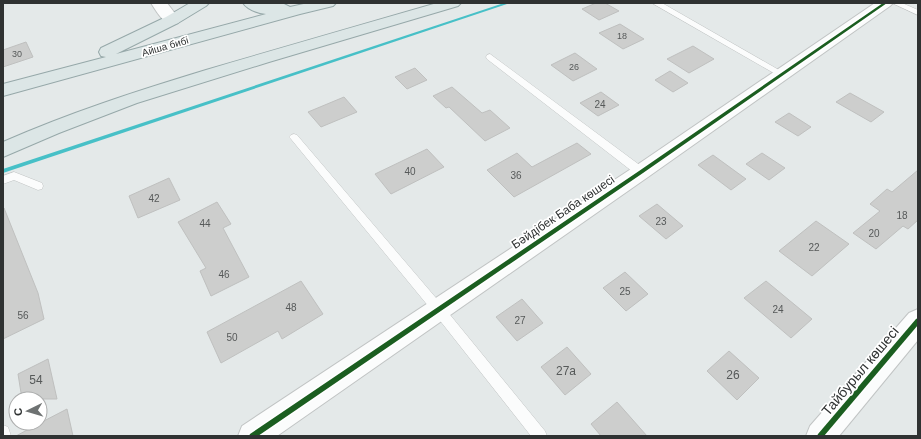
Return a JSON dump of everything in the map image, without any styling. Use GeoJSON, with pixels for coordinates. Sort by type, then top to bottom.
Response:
{"type":"FeatureCollection","features":[{"type":"Feature","properties":{"kind":"main road"},"geometry":{"type":"LineString","coordinates":[[64,75],[172,20],[201,3]]}},
{"type":"Feature","properties":{"kind":"main road"},"geometry":{"type":"LineString","coordinates":[[251,3],[263,9],[297,10]]}},
{"type":"Feature","properties":{"kind":"main road","name":"Айша бибі"},"geometry":{"type":"LineString","coordinates":[[3,90],[64,75],[297,10],[328,3]]}},
{"type":"Feature","properties":{"kind":"main road"},"geometry":{"type":"LineString","coordinates":[[3,150],[52,128],[131,99],[263,58],[453,3]]}},
{"type":"Feature","properties":{"kind":"street"},"geometry":{"type":"LineString","coordinates":[[159,3],[172,20]]}},
{"type":"Feature","properties":{"kind":"street","name":"Бәйдібек Баба көшесі"},"geometry":{"type":"LineString","coordinates":[[252,436],[885,3]]}},
{"type":"Feature","properties":{"kind":"street","name":"Тайбурыл көшесі"},"geometry":{"type":"LineString","coordinates":[[820,436],[918,321]]}},
{"type":"Feature","properties":{"kind":"lane"},"geometry":{"type":"LineString","coordinates":[[656,3],[782,74]]}},
{"type":"Feature","properties":{"kind":"lane"},"geometry":{"type":"LineString","coordinates":[[896,3],[918,13]]}},
{"type":"Feature","properties":{"kind":"lane"},"geometry":{"type":"LineString","coordinates":[[490,57],[640,172]]}},
{"type":"Feature","properties":{"kind":"lane"},"geometry":{"type":"LineString","coordinates":[[294,137],[438,309],[540,436]]}},
{"type":"Feature","properties":{"kind":"lane"},"geometry":{"type":"LineString","coordinates":[[3,180],[14,176],[38,186]]}},
{"type":"Feature","properties":{"kind":"lane"},"geometry":{"type":"LineString","coordinates":[[3,432],[4,436]]}},
{"type":"Feature","properties":{"kind":"building"},"geometry":{"type":"Polygon","coordinates":[[[596,3],[605,3],[619,11],[599,20],[582,9],[596,3]]]}},
{"type":"Feature","properties":{"kind":"building"},"geometry":{"type":"Polygon","coordinates":[[[620,24],[644,39],[623,49],[599,33],[620,24]]]}},
{"type":"Feature","properties":{"kind":"building"},"geometry":{"type":"Polygon","coordinates":[[[26,42],[33,57],[3,67],[3,50],[26,42]]]}},
{"type":"Feature","properties":{"kind":"building"},"geometry":{"type":"Polygon","coordinates":[[[693,46],[714,59],[689,73],[667,59],[693,46]]]}},
{"type":"Feature","properties":{"kind":"building"},"geometry":{"type":"Polygon","coordinates":[[[575,53],[597,69],[573,81],[551,65],[575,53]]]}},
{"type":"Feature","properties":{"kind":"building"},"geometry":{"type":"Polygon","coordinates":[[[415,68],[427,80],[407,89],[395,77],[415,68]]]}},
{"type":"Feature","properties":{"kind":"building"},"geometry":{"type":"Polygon","coordinates":[[[670,71],[688,83],[673,92],[655,80],[670,71]]]}},
{"type":"Feature","properties":{"kind":"building"},"geometry":{"type":"Polygon","coordinates":[[[452,87],[482,113],[490,110],[510,128],[485,141],[449,107],[446,108],[433,96],[452,87]]]}},
{"type":"Feature","properties":{"kind":"building"},"geometry":{"type":"Polygon","coordinates":[[[601,92],[619,105],[598,116],[580,103],[601,92]]]}},
{"type":"Feature","properties":{"kind":"building"},"geometry":{"type":"Polygon","coordinates":[[[850,93],[884,112],[871,122],[836,102],[850,93]]]}},
{"type":"Feature","properties":{"kind":"building"},"geometry":{"type":"Polygon","coordinates":[[[344,97],[357,112],[321,127],[308,112],[344,97]]]}},
{"type":"Feature","properties":{"kind":"building"},"geometry":{"type":"Polygon","coordinates":[[[789,113],[811,127],[798,136],[775,122],[789,113]]]}},
{"type":"Feature","properties":{"kind":"building"},"geometry":{"type":"Polygon","coordinates":[[[577,143],[591,154],[514,197],[487,170],[517,153],[532,167],[577,143]]]}},
{"type":"Feature","properties":{"kind":"building"},"geometry":{"type":"Polygon","coordinates":[[[427,149],[444,167],[391,194],[375,174],[427,149]]]}},
{"type":"Feature","properties":{"kind":"building"},"geometry":{"type":"Polygon","coordinates":[[[762,153],[785,168],[769,180],[746,164],[762,153]]]}},
{"type":"Feature","properties":{"kind":"building"},"geometry":{"type":"Polygon","coordinates":[[[713,155],[746,179],[731,190],[698,165],[713,155]]]}},
{"type":"Feature","properties":{"kind":"building"},"geometry":{"type":"Polygon","coordinates":[[[918,170],[918,220],[908,229],[903,226],[876,249],[853,233],[880,211],[870,204],[887,189],[892,192],[918,170]]]}},
{"type":"Feature","properties":{"kind":"building"},"geometry":{"type":"Polygon","coordinates":[[[169,178],[180,200],[138,218],[129,196],[169,178]]]}},
{"type":"Feature","properties":{"kind":"building"},"geometry":{"type":"Polygon","coordinates":[[[217,202],[231,224],[223,228],[249,277],[211,296],[200,271],[206,268],[178,222],[217,202]]]}},
{"type":"Feature","properties":{"kind":"building"},"geometry":{"type":"Polygon","coordinates":[[[657,204],[683,226],[666,239],[639,216],[657,204]]]}},
{"type":"Feature","properties":{"kind":"building"},"geometry":{"type":"Polygon","coordinates":[[[4,208],[38,293],[44,319],[3,339],[4,208]]]}},
{"type":"Feature","properties":{"kind":"building"},"geometry":{"type":"Polygon","coordinates":[[[816,221],[849,244],[812,276],[779,251],[816,221]]]}},
{"type":"Feature","properties":{"kind":"building"},"geometry":{"type":"Polygon","coordinates":[[[625,272],[648,294],[626,311],[603,288],[625,272]]]}},
{"type":"Feature","properties":{"kind":"building"},"geometry":{"type":"Polygon","coordinates":[[[301,281],[323,314],[282,339],[278,331],[221,363],[207,332],[301,281]]]}},
{"type":"Feature","properties":{"kind":"building"},"geometry":{"type":"Polygon","coordinates":[[[766,281],[812,319],[791,338],[744,298],[766,281]]]}},
{"type":"Feature","properties":{"kind":"building"},"geometry":{"type":"Polygon","coordinates":[[[522,299],[543,323],[517,341],[496,317],[522,299]]]}},
{"type":"Feature","properties":{"kind":"building"},"geometry":{"type":"Polygon","coordinates":[[[567,347],[591,374],[565,395],[541,367],[567,347]]]}},
{"type":"Feature","properties":{"kind":"building"},"geometry":{"type":"Polygon","coordinates":[[[729,351],[759,378],[737,400],[707,371],[729,351]]]}},
{"type":"Feature","properties":{"kind":"building"},"geometry":{"type":"Polygon","coordinates":[[[48,359],[57,399],[48,399],[48,391],[21,391],[18,374],[48,359]]]}},
{"type":"Feature","properties":{"kind":"building"},"geometry":{"type":"Polygon","coordinates":[[[617,402],[647,436],[601,436],[591,424],[617,402]]]}},
{"type":"Feature","properties":{"kind":"building"},"geometry":{"type":"Polygon","coordinates":[[[67,409],[73,436],[16,436],[25,431],[48,431],[48,419],[67,409]]]}},
{"type":"Feature","properties":{"kind":"waterway"},"geometry":{"type":"LineString","coordinates":[[3,171],[508,3]]}},
{"type":"Feature","properties":{"kind":"cycle path"},"geometry":{"type":"LineString","coordinates":[[252,436],[641,172],[885,3]]}},
{"type":"Feature","properties":{"kind":"cycle path"},"geometry":{"type":"LineString","coordinates":[[820,436],[918,321]]}}]}
